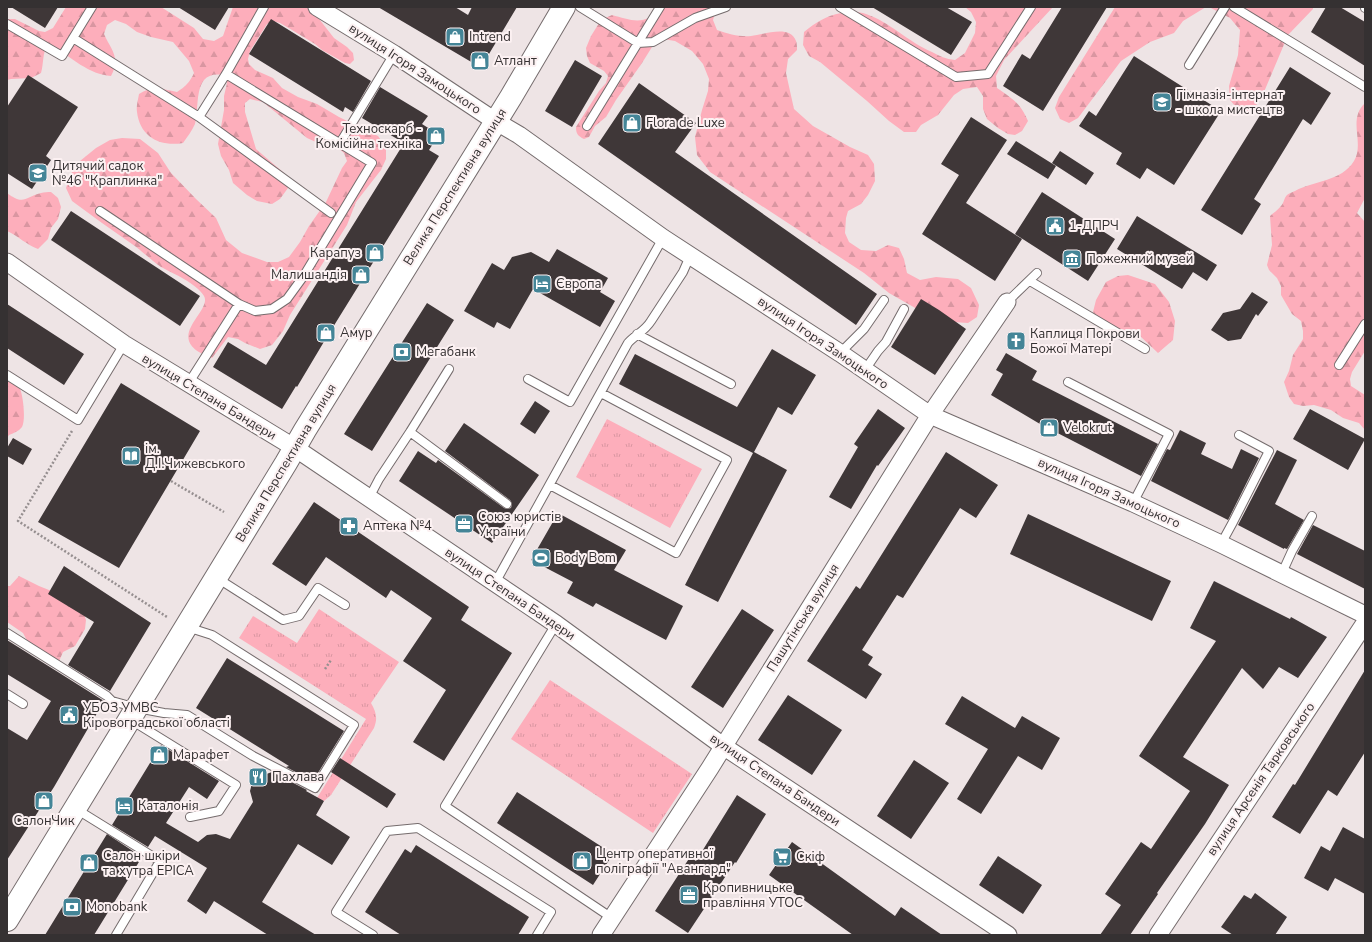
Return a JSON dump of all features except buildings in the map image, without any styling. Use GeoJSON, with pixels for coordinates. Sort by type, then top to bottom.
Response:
{"type":"FeatureCollection","features":[{"type":"Feature","properties":{"kind":"main road","name":"Велика Перспективна вулиця"},"geometry":{"type":"LineString","coordinates":[[7,920],[495,121],[511,98],[564,7]]}},
{"type":"Feature","properties":{"kind":"street","name":"вулиця Ігоря Замоцького"},"geometry":{"type":"LineString","coordinates":[[317,7],[394,54],[495,121],[519,135],[663,238],[840,353],[930,415],[1133,503],[1282,573],[1365,615]]}},
{"type":"Feature","properties":{"kind":"street","name":"вулиця Степана Бандери"},"geometry":{"type":"LineString","coordinates":[[7,262],[124,344],[295,448],[556,624],[723,746],[1008,935]]}},
{"type":"Feature","properties":{"kind":"street","name":"Пашутінська вулиця"},"geometry":{"type":"LineString","coordinates":[[601,935],[723,746],[930,415],[1007,302]]}},
{"type":"Feature","properties":{"kind":"street","name":"вулиця Арсенія Тарковського"},"geometry":{"type":"LineString","coordinates":[[1158,935],[1365,623]]}},
{"type":"Feature","properties":{"kind":"lane"},"geometry":{"type":"LineString","coordinates":[[7,24],[62,56],[92,7]]}},
{"type":"Feature","properties":{"kind":"lane"},"geometry":{"type":"LineString","coordinates":[[199,118],[264,7]]}},
{"type":"Feature","properties":{"kind":"lane"},"geometry":{"type":"LineString","coordinates":[[580,7],[638,43],[654,42],[695,18],[726,7]]}},
{"type":"Feature","properties":{"kind":"lane"},"geometry":{"type":"LineString","coordinates":[[587,126],[660,7]]}},
{"type":"Feature","properties":{"kind":"lane"},"geometry":{"type":"LineString","coordinates":[[840,7],[956,77],[988,74],[1031,7]]}},
{"type":"Feature","properties":{"kind":"lane"},"geometry":{"type":"LineString","coordinates":[[1189,65],[1225,7]]}},
{"type":"Feature","properties":{"kind":"lane"},"geometry":{"type":"LineString","coordinates":[[1234,7],[1365,88]]}},
{"type":"Feature","properties":{"kind":"lane"},"geometry":{"type":"LineString","coordinates":[[73,38],[199,118],[330,212]]}},
{"type":"Feature","properties":{"kind":"lane"},"geometry":{"type":"LineString","coordinates":[[340,143],[394,54]]}},
{"type":"Feature","properties":{"kind":"lane"},"geometry":{"type":"LineString","coordinates":[[100,211],[239,304],[255,311],[272,309],[287,299],[303,277],[372,163],[226,74]]}},
{"type":"Feature","properties":{"kind":"lane"},"geometry":{"type":"LineString","coordinates":[[528,379],[570,402],[663,238]]}},
{"type":"Feature","properties":{"kind":"lane"},"geometry":{"type":"LineString","coordinates":[[495,583],[628,343],[637,334],[647,328],[683,272],[690,256]]}},
{"type":"Feature","properties":{"kind":"lane"},"geometry":{"type":"LineString","coordinates":[[1007,302],[1030,281],[1037,272]]}},
{"type":"Feature","properties":{"kind":"lane"},"geometry":{"type":"LineString","coordinates":[[1030,281],[1145,349]]}},
{"type":"Feature","properties":{"kind":"lane"},"geometry":{"type":"LineString","coordinates":[[840,353],[864,329],[884,300]]}},
{"type":"Feature","properties":{"kind":"lane"},"geometry":{"type":"LineString","coordinates":[[188,384],[239,304]]}},
{"type":"Feature","properties":{"kind":"lane"},"geometry":{"type":"LineString","coordinates":[[865,370],[886,342],[904,309]]}},
{"type":"Feature","properties":{"kind":"lane"},"geometry":{"type":"LineString","coordinates":[[1339,365],[1365,324]]}},
{"type":"Feature","properties":{"kind":"lane"},"geometry":{"type":"LineString","coordinates":[[637,334],[731,384]]}},
{"type":"Feature","properties":{"kind":"lane"},"geometry":{"type":"LineString","coordinates":[[7,375],[78,420],[124,344]]}},
{"type":"Feature","properties":{"kind":"lane"},"geometry":{"type":"LineString","coordinates":[[369,498],[379,479],[449,369]]}},
{"type":"Feature","properties":{"kind":"lane"},"geometry":{"type":"LineString","coordinates":[[1068,382],[1169,434],[1133,503]]}},
{"type":"Feature","properties":{"kind":"lane"},"geometry":{"type":"LineString","coordinates":[[550,485],[676,553],[726,460],[601,393]]}},
{"type":"Feature","properties":{"kind":"lane"},"geometry":{"type":"LineString","coordinates":[[410,432],[507,504]]}},
{"type":"Feature","properties":{"kind":"lane"},"geometry":{"type":"LineString","coordinates":[[1221,544],[1269,451],[1239,435]]}},
{"type":"Feature","properties":{"kind":"lane"},"geometry":{"type":"LineString","coordinates":[[1282,573],[1292,551],[1312,516]]}},
{"type":"Feature","properties":{"kind":"lane"},"geometry":{"type":"LineString","coordinates":[[216,578],[283,620],[299,616],[318,588],[345,606]]}},
{"type":"Feature","properties":{"kind":"lane"},"geometry":{"type":"LineString","coordinates":[[556,624],[445,806],[612,918]]}},
{"type":"Feature","properties":{"kind":"lane"},"geometry":{"type":"LineString","coordinates":[[133,714],[164,713],[187,715],[253,756],[315,788],[354,725],[212,635],[187,627]]}},
{"type":"Feature","properties":{"kind":"lane"},"geometry":{"type":"LineString","coordinates":[[7,633],[107,696],[112,701],[236,785],[219,812],[190,817]]}},
{"type":"Feature","properties":{"kind":"lane"},"geometry":{"type":"LineString","coordinates":[[7,694],[23,704]]}},
{"type":"Feature","properties":{"kind":"lane"},"geometry":{"type":"LineString","coordinates":[[75,809],[160,861],[116,935]]}},
{"type":"Feature","properties":{"kind":"lane"},"geometry":{"type":"LineString","coordinates":[[373,935],[336,912],[387,831],[418,828],[551,912],[537,935]]}},
{"type":"Feature","properties":{"kind":"path"},"geometry":{"type":"LineString","coordinates":[[78,420],[18,521],[163,615],[187,627]]}},
{"type":"Feature","properties":{"kind":"path"},"geometry":{"type":"LineString","coordinates":[[171,481],[224,512]]}},
{"type":"Feature","properties":{"kind":"path"},"geometry":{"type":"LineString","coordinates":[[324,669],[331,660]]}},
{"type":"Feature","properties":{"kind":"green space"},"geometry":{"type":"Polygon","coordinates":[[[66,7],[161,7],[194,28],[203,39],[214,41],[223,36],[233,7],[307,7],[316,15],[334,38],[353,53],[354,60],[350,64],[345,63],[280,23],[273,21],[267,24],[250,51],[248,59],[249,64],[255,70],[273,78],[282,88],[298,97],[317,104],[339,117],[378,136],[386,147],[386,159],[381,170],[356,202],[347,225],[290,315],[283,331],[272,345],[260,349],[238,339],[228,337],[212,358],[197,351],[190,343],[189,334],[202,310],[205,302],[204,296],[196,287],[161,267],[72,201],[66,188],[72,172],[80,161],[96,148],[110,140],[122,138],[140,139],[158,153],[171,173],[216,218],[226,240],[242,253],[267,262],[278,262],[289,257],[326,202],[342,168],[347,161],[344,153],[336,146],[318,143],[307,138],[263,102],[250,99],[245,103],[245,112],[256,149],[284,173],[288,188],[280,199],[272,204],[257,201],[233,183],[229,170],[221,156],[218,144],[227,83],[223,75],[213,75],[206,78],[202,84],[199,91],[195,124],[183,143],[175,144],[159,142],[147,134],[139,121],[137,108],[139,94],[148,89],[162,89],[177,92],[187,84],[194,73],[189,61],[173,42],[137,32],[126,24],[115,20],[107,25],[104,34],[112,49],[115,59],[114,69],[111,76],[103,75],[88,69],[52,45],[48,44],[45,51],[41,73],[31,78],[7,80],[7,19],[15,19],[39,31],[45,32],[53,28],[66,7]]]}},
{"type":"Feature","properties":{"kind":"green space"},"geometry":{"type":"Polygon","coordinates":[[[660,7],[717,7],[713,20],[717,30],[742,36],[782,32],[793,36],[796,42],[797,50],[788,59],[786,73],[794,109],[813,126],[850,147],[868,155],[874,164],[875,181],[868,195],[861,204],[848,211],[845,233],[849,242],[861,250],[876,251],[888,245],[899,248],[904,259],[907,273],[920,280],[936,277],[958,279],[971,288],[979,305],[977,317],[968,323],[938,321],[889,293],[864,273],[710,172],[697,155],[695,137],[708,91],[709,79],[703,64],[692,51],[675,41],[663,39],[652,47],[606,117],[595,126],[589,137],[584,139],[579,136],[576,127],[599,91],[606,83],[608,76],[604,71],[590,63],[586,48],[591,36],[601,20],[612,15],[625,19],[644,20],[655,13],[660,7]]]}},
{"type":"Feature","properties":{"kind":"green space"},"geometry":{"type":"Polygon","coordinates":[[[965,7],[1053,7],[1004,60],[996,76],[997,88],[1016,102],[1028,121],[1022,131],[1015,135],[1008,134],[987,119],[983,109],[983,96],[977,87],[963,89],[954,95],[938,115],[921,125],[916,132],[904,132],[820,62],[809,56],[803,45],[804,32],[817,22],[836,14],[857,12],[866,14],[883,22],[923,48],[937,55],[955,60],[965,53],[975,33],[976,22],[971,12],[965,7]]]}},
{"type":"Feature","properties":{"kind":"green space"},"geometry":{"type":"Polygon","coordinates":[[[1115,7],[1206,7],[1183,21],[1174,33],[1150,42],[1121,61],[1078,118],[1069,123],[1060,119],[1055,108],[1059,97],[1115,7]]]}},
{"type":"Feature","properties":{"kind":"green space"},"geometry":{"type":"Polygon","coordinates":[[[1209,7],[1313,7],[1313,9],[1288,35],[1261,99],[1252,110],[1240,112],[1230,100],[1229,86],[1238,55],[1240,30],[1230,18],[1209,7]]]}},
{"type":"Feature","properties":{"kind":"green space"},"geometry":{"type":"Polygon","coordinates":[[[1365,103],[1365,198],[1357,213],[1365,222],[1365,351],[1352,372],[1350,379],[1351,386],[1365,395],[1365,430],[1359,423],[1343,418],[1331,410],[1314,405],[1303,406],[1294,404],[1289,397],[1284,382],[1289,371],[1293,355],[1303,339],[1303,331],[1301,321],[1292,314],[1281,295],[1281,286],[1277,278],[1269,270],[1267,265],[1272,245],[1270,216],[1280,207],[1286,196],[1289,194],[1303,187],[1335,177],[1349,168],[1357,154],[1357,117],[1365,103]]]}},
{"type":"Feature","properties":{"kind":"green space"},"geometry":{"type":"Polygon","coordinates":[[[51,192],[58,198],[61,207],[58,219],[51,228],[48,239],[38,249],[7,231],[7,193],[21,200],[42,193],[51,192]]]}},
{"type":"Feature","properties":{"kind":"green space"},"geometry":{"type":"Polygon","coordinates":[[[1128,275],[1155,284],[1169,302],[1175,321],[1173,340],[1158,353],[1140,336],[1098,321],[1093,312],[1096,300],[1106,282],[1118,276],[1128,275]]]}},
{"type":"Feature","properties":{"kind":"green space"},"geometry":{"type":"Polygon","coordinates":[[[7,374],[20,389],[24,413],[22,427],[18,431],[9,435],[7,438],[7,374]]]}},
{"type":"Feature","properties":{"kind":"green space"},"geometry":{"type":"Polygon","coordinates":[[[607,419],[702,469],[670,528],[576,477],[607,419]]]}},
{"type":"Feature","properties":{"kind":"green space"},"geometry":{"type":"Polygon","coordinates":[[[19,576],[54,592],[83,611],[86,620],[85,629],[75,646],[63,652],[57,666],[32,650],[23,633],[7,622],[7,586],[10,586],[19,576]]]}},
{"type":"Feature","properties":{"kind":"green space"},"geometry":{"type":"Polygon","coordinates":[[[319,609],[399,662],[371,703],[376,715],[374,728],[331,795],[324,801],[317,798],[366,719],[239,638],[253,616],[297,643],[319,609]]]}},
{"type":"Feature","properties":{"kind":"green space"},"geometry":{"type":"Polygon","coordinates":[[[550,680],[692,774],[653,833],[511,739],[550,680]]]}},
{"type":"Feature","properties":{"kind":"place","name":"Intrend"},"geometry":{"type":"Point","coordinates":[455,37]}},
{"type":"Feature","properties":{"kind":"place","name":"Атлант"},"geometry":{"type":"Point","coordinates":[480,61]}},
{"type":"Feature","properties":{"kind":"place","name":"Гімназія-інтернат - школа мистецтв"},"geometry":{"type":"Point","coordinates":[1162,102]}},
{"type":"Feature","properties":{"kind":"place","name":"Flora de Luxe"},"geometry":{"type":"Point","coordinates":[632,123]}},
{"type":"Feature","properties":{"kind":"place","name":"Техноскарб - Комісійна техніка"},"geometry":{"type":"Point","coordinates":[436,136]}},
{"type":"Feature","properties":{"kind":"place","name":"Дитячий садок №46 \"Краплинка\""},"geometry":{"type":"Point","coordinates":[38,173]}},
{"type":"Feature","properties":{"kind":"place","name":"1-ДПРЧ"},"geometry":{"type":"Point","coordinates":[1055,226]}},
{"type":"Feature","properties":{"kind":"place","name":"Карапуз"},"geometry":{"type":"Point","coordinates":[375,253]}},
{"type":"Feature","properties":{"kind":"place","name":"Пожежний музей"},"geometry":{"type":"Point","coordinates":[1072,259]}},
{"type":"Feature","properties":{"kind":"place","name":"Малишандія"},"geometry":{"type":"Point","coordinates":[361,275]}},
{"type":"Feature","properties":{"kind":"place","name":"Європа"},"geometry":{"type":"Point","coordinates":[542,284]}},
{"type":"Feature","properties":{"kind":"place","name":"Амур"},"geometry":{"type":"Point","coordinates":[326,333]}},
{"type":"Feature","properties":{"kind":"place","name":"Каплиця Покрови Божої Матері"},"geometry":{"type":"Point","coordinates":[1016,341]}},
{"type":"Feature","properties":{"kind":"place","name":"Мегабанк"},"geometry":{"type":"Point","coordinates":[402,352]}},
{"type":"Feature","properties":{"kind":"place","name":"Velokrut"},"geometry":{"type":"Point","coordinates":[1049,428]}},
{"type":"Feature","properties":{"kind":"place","name":"ім. Д.І.Чижевського"},"geometry":{"type":"Point","coordinates":[131,456]}},
{"type":"Feature","properties":{"kind":"place","name":"Союз юристів України"},"geometry":{"type":"Point","coordinates":[464,524]}},
{"type":"Feature","properties":{"kind":"place","name":"Аптека №4"},"geometry":{"type":"Point","coordinates":[349,526]}},
{"type":"Feature","properties":{"kind":"place","name":"Body Bom"},"geometry":{"type":"Point","coordinates":[541,558]}},
{"type":"Feature","properties":{"kind":"place","name":"УБОЗ УМВС Кіровоградської області"},"geometry":{"type":"Point","coordinates":[69,715]}},
{"type":"Feature","properties":{"kind":"place","name":"Марафет"},"geometry":{"type":"Point","coordinates":[159,755]}},
{"type":"Feature","properties":{"kind":"place","name":"Пахлава"},"geometry":{"type":"Point","coordinates":[258,777]}},
{"type":"Feature","properties":{"kind":"place","name":"СалонЧик"},"geometry":{"type":"Point","coordinates":[44,801]}},
{"type":"Feature","properties":{"kind":"place","name":"Каталонія"},"geometry":{"type":"Point","coordinates":[124,806]}},
{"type":"Feature","properties":{"kind":"place","name":"Скіф"},"geometry":{"type":"Point","coordinates":[782,857]}},
{"type":"Feature","properties":{"kind":"place","name":"Центр оперативної поліграфії \"Авангард\""},"geometry":{"type":"Point","coordinates":[582,861]}},
{"type":"Feature","properties":{"kind":"place","name":"Салон шкіри та хутра EPICA"},"geometry":{"type":"Point","coordinates":[89,863]}},
{"type":"Feature","properties":{"kind":"place","name":"Кропивницьке правління УТОС"},"geometry":{"type":"Point","coordinates":[689,895]}},
{"type":"Feature","properties":{"kind":"place","name":"Monobank"},"geometry":{"type":"Point","coordinates":[72,907]}}]}
